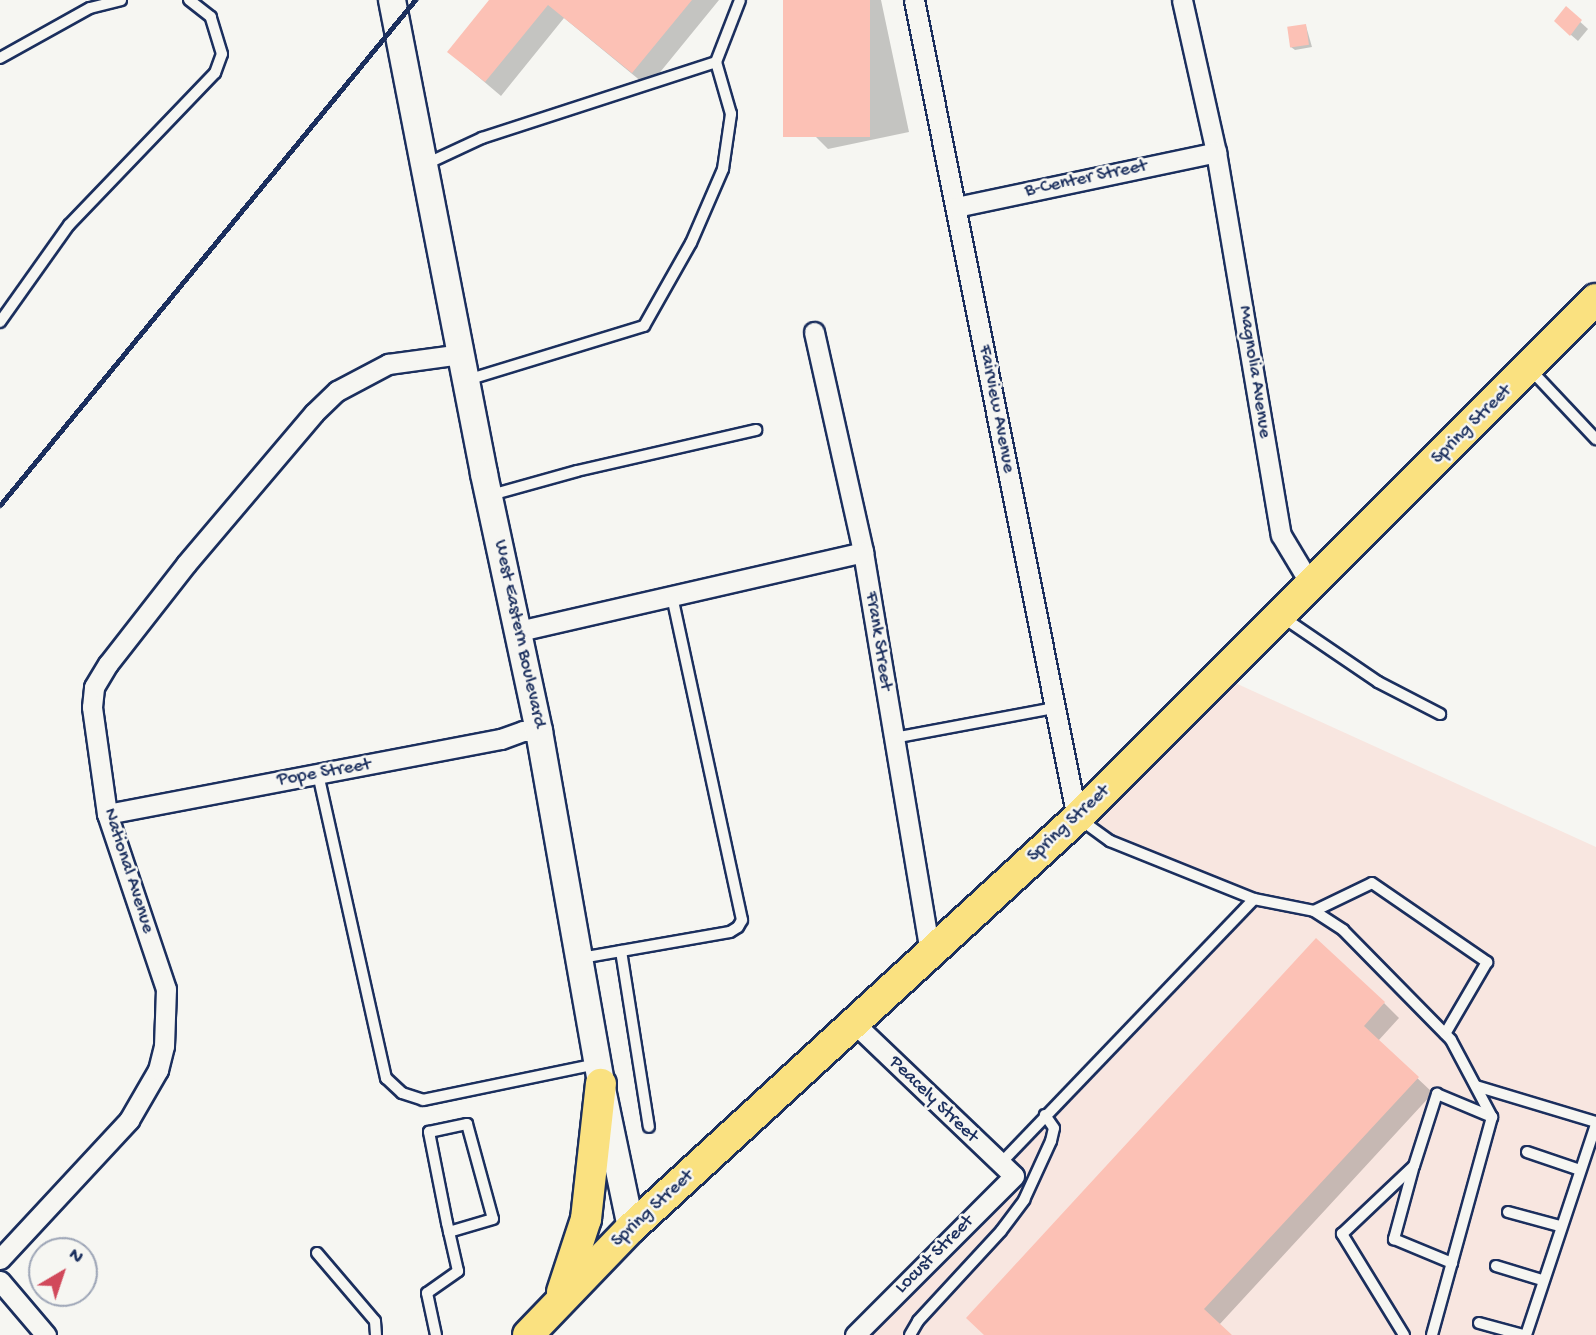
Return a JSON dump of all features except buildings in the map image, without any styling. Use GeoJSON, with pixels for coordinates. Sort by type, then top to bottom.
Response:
{"type":"FeatureCollection","features":[{"type":"Feature","properties":{"kind":"main road","name":"West Eastern Boulevard"},"geometry":{"type":"LineString","coordinates":[[392,0],[539,731],[599,1074],[631,1228]]}},
{"type":"Feature","properties":{"kind":"main road","name":"Spring Street"},"geometry":{"type":"LineString","coordinates":[[528,1335],[631,1228],[1077,818],[1596,299]]}},
{"type":"Feature","properties":{"kind":"main road"},"geometry":{"type":"LineString","coordinates":[[557,1304],[580,1244],[586,1219],[599,1074]]}},
{"type":"Feature","properties":{"kind":"street","name":"Fairview Avenue"},"geometry":{"type":"LineString","coordinates":[[914,0],[1077,818]]}},
{"type":"Feature","properties":{"kind":"street","name":"Magnolia Avenue"},"geometry":{"type":"LineString","coordinates":[[1182,0],[1216,152],[1281,535],[1311,585]]}},
{"type":"Feature","properties":{"kind":"street","name":"B-Center Street"},"geometry":{"type":"LineString","coordinates":[[956,207],[1216,152]]}},
{"type":"Feature","properties":{"kind":"street","name":"Frank Street"},"geometry":{"type":"LineString","coordinates":[[814,332],[863,552],[930,952]]}},
{"type":"Feature","properties":{"kind":"street","name":"National Avenue"},"geometry":{"type":"LineString","coordinates":[[0,1259],[129,1120],[158,1070],[164,1046],[166,989],[107,814],[92,707],[94,687],[108,664],[195,554],[314,413],[337,391],[388,364],[462,354]]}},
{"type":"Feature","properties":{"kind":"street"},"geometry":{"type":"LineString","coordinates":[[519,631],[863,552]]}},
{"type":"Feature","properties":{"kind":"street","name":"Pope Street"},"geometry":{"type":"LineString","coordinates":[[107,814],[501,739],[523,731],[539,731]]}},
{"type":"Feature","properties":{"kind":"street","name":"Peacely Street"},"geometry":{"type":"LineString","coordinates":[[854,1023],[1007,1170]]}},
{"type":"Feature","properties":{"kind":"street","name":"Locust Street"},"geometry":{"type":"LineString","coordinates":[[855,1335],[1007,1170]]}},
{"type":"Feature","properties":{"kind":"street"},"geometry":{"type":"LineString","coordinates":[[0,1281],[46,1335]]}},
{"type":"Feature","properties":{"kind":"lane"},"geometry":{"type":"LineString","coordinates":[[0,58],[66,19],[90,8],[121,0]]}},
{"type":"Feature","properties":{"kind":"lane"},"geometry":{"type":"LineString","coordinates":[[0,322],[69,225],[215,73],[222,54],[211,17],[189,0]]}},
{"type":"Feature","properties":{"kind":"lane"},"geometry":{"type":"LineString","coordinates":[[467,380],[644,326],[691,243],[723,169],[731,114],[716,62],[740,0]]}},
{"type":"Feature","properties":{"kind":"lane"},"geometry":{"type":"LineString","coordinates":[[425,164],[482,138],[716,62]]}},
{"type":"Feature","properties":{"kind":"lane"},"geometry":{"type":"LineString","coordinates":[[1529,368],[1596,439]]}},
{"type":"Feature","properties":{"kind":"lane"},"geometry":{"type":"LineString","coordinates":[[490,495],[599,465],[756,430]]}},
{"type":"Feature","properties":{"kind":"lane"},"geometry":{"type":"LineString","coordinates":[[578,959],[730,932],[738,927],[742,920],[672,596]]}},
{"type":"Feature","properties":{"kind":"lane"},"geometry":{"type":"LineString","coordinates":[[1281,615],[1378,682],[1440,714]]}},
{"type":"Feature","properties":{"kind":"lane"},"geometry":{"type":"LineString","coordinates":[[894,738],[1056,708]]}},
{"type":"Feature","properties":{"kind":"lane"},"geometry":{"type":"LineString","coordinates":[[318,774],[386,1078],[402,1093],[424,1100],[599,1074]]}},
{"type":"Feature","properties":{"kind":"lane"},"geometry":{"type":"LineString","coordinates":[[1077,818],[1110,841],[1254,899],[1314,911],[1343,930],[1445,1034],[1492,1117],[1432,1335]]}},
{"type":"Feature","properties":{"kind":"lane"},"geometry":{"type":"LineString","coordinates":[[1314,911],[1372,883],[1487,962],[1445,1034]]}},
{"type":"Feature","properties":{"kind":"lane"},"geometry":{"type":"LineString","coordinates":[[1007,1170],[1045,1115],[1254,899]]}},
{"type":"Feature","properties":{"kind":"lane"},"geometry":{"type":"LineString","coordinates":[[621,951],[649,1127]]}},
{"type":"Feature","properties":{"kind":"lane"},"geometry":{"type":"LineString","coordinates":[[1476,1086],[1596,1123],[1524,1335],[1479,1323]]}},
{"type":"Feature","properties":{"kind":"lane"},"geometry":{"type":"LineString","coordinates":[[1452,1263],[1394,1239],[1414,1166],[1437,1094],[1492,1117]]}},
{"type":"Feature","properties":{"kind":"lane"},"geometry":{"type":"LineString","coordinates":[[910,1335],[918,1321],[1001,1231],[1024,1200],[1051,1141],[1054,1128],[1045,1115]]}},
{"type":"Feature","properties":{"kind":"lane"},"geometry":{"type":"LineString","coordinates":[[436,1335],[427,1293],[458,1271],[449,1232],[429,1132],[467,1124],[493,1219],[449,1232]]}},
{"type":"Feature","properties":{"kind":"lane"},"geometry":{"type":"LineString","coordinates":[[1527,1152],[1580,1170]]}},
{"type":"Feature","properties":{"kind":"lane"},"geometry":{"type":"LineString","coordinates":[[1404,1335],[1342,1234],[1414,1166]]}},
{"type":"Feature","properties":{"kind":"lane"},"geometry":{"type":"LineString","coordinates":[[1508,1212],[1560,1226]]}},
{"type":"Feature","properties":{"kind":"lane"},"geometry":{"type":"LineString","coordinates":[[317,1253],[375,1321],[376,1335]]}},
{"type":"Feature","properties":{"kind":"lane"},"geometry":{"type":"LineString","coordinates":[[1496,1266],[1542,1280]]}},
{"type":"Feature","properties":{"kind":"shaded area"},"geometry":{"type":"Polygon","coordinates":[[[1220,676],[1596,847],[1596,1335],[855,1335],[1013,1176],[1000,1164],[1253,899],[1077,818],[1220,676]]]}},
{"type":"Feature","properties":{"kind":"railway"},"geometry":{"type":"LineString","coordinates":[[0,505],[415,0]]}}]}
